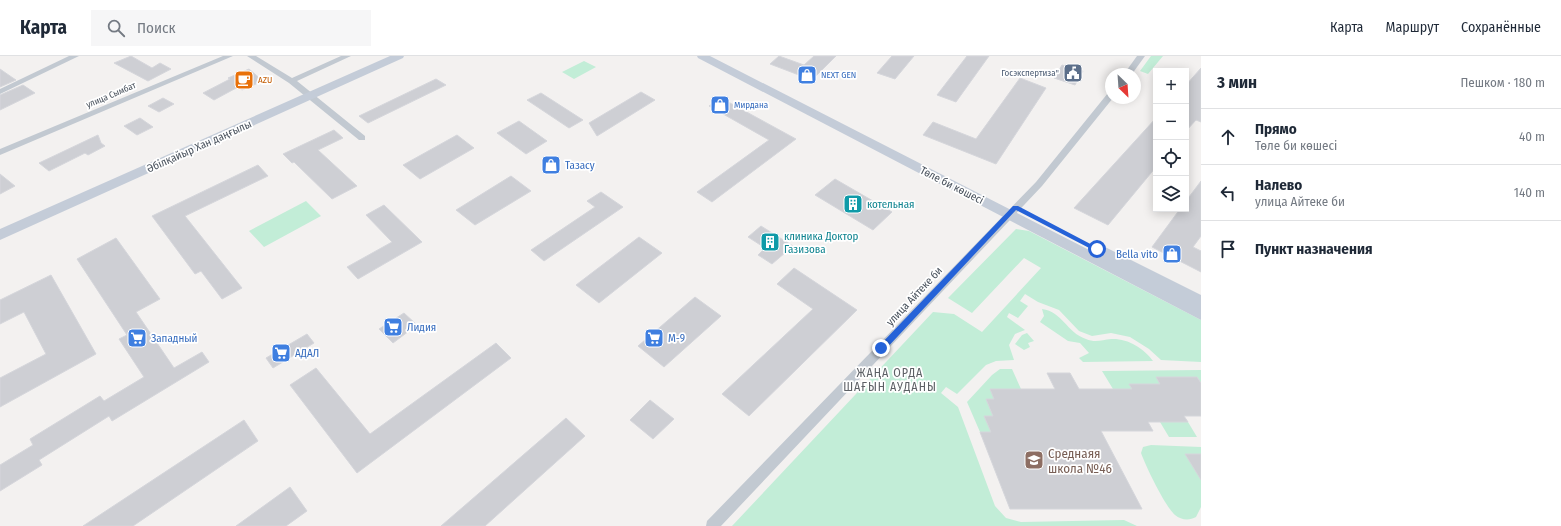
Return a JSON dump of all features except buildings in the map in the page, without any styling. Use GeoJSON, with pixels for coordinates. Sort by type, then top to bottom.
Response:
{"type":"FeatureCollection","features":[{"type":"Feature","properties":{"kind":"main road","name":"Әбілқайыр Хан даңғылы"},"geometry":{"type":"LineString","coordinates":[[0,227],[311,96],[383,56]]}},
{"type":"Feature","properties":{"kind":"main road","name":"Әбілқайыр Хан даңғылы"},"geometry":{"type":"LineString","coordinates":[[0,235],[399,56]]}},
{"type":"Feature","properties":{"kind":"main road","name":"Төле би көшесі"},"geometry":{"type":"LineString","coordinates":[[702,56],[1012,211],[1201,302]]}},
{"type":"Feature","properties":{"kind":"main road","name":"Төле би көшесі"},"geometry":{"type":"LineString","coordinates":[[716,56],[1012,211],[1201,314]]}},
{"type":"Feature","properties":{"kind":"street"},"geometry":{"type":"LineString","coordinates":[[0,92],[75,56]]}},
{"type":"Feature","properties":{"kind":"street","name":"улица Сымбат"},"geometry":{"type":"LineString","coordinates":[[0,152],[229,56]]}},
{"type":"Feature","properties":{"kind":"street"},"geometry":{"type":"LineString","coordinates":[[251,56],[292,81],[362,138]]}},
{"type":"Feature","properties":{"kind":"street"},"geometry":{"type":"LineString","coordinates":[[292,81],[347,56]]}},
{"type":"Feature","properties":{"kind":"street"},"geometry":{"type":"LineString","coordinates":[[1132,68],[1141,56]]}},
{"type":"Feature","properties":{"kind":"street","name":"улица Айтеке би"},"geometry":{"type":"LineString","coordinates":[[712,526],[1039,184],[1105,102]]}},
{"type":"Feature","properties":{"kind":"green space"},"geometry":{"type":"Polygon","coordinates":[[[1151,56],[1163,56],[1148,74],[1141,71],[1151,56]]]}},
{"type":"Feature","properties":{"kind":"green space"},"geometry":{"type":"Polygon","coordinates":[[[584,61],[596,67],[574,79],[562,72],[584,61]]]}},
{"type":"Feature","properties":{"kind":"green space"},"geometry":{"type":"Polygon","coordinates":[[[306,201],[321,216],[264,247],[249,231],[306,201]]]}},
{"type":"Feature","properties":{"kind":"green space"},"geometry":{"type":"Polygon","coordinates":[[[1016,229],[1029,231],[1201,320],[1201,362],[1161,360],[1149,349],[1130,337],[1111,333],[1092,336],[1079,331],[1059,310],[1038,302],[1025,294],[1020,301],[1028,306],[1018,318],[1009,313],[1007,317],[1025,330],[1015,334],[1009,345],[1014,360],[996,361],[986,365],[957,394],[946,387],[941,393],[958,407],[995,506],[1006,518],[1021,522],[1124,520],[1137,526],[732,526],[933,312],[954,314],[982,332],[1041,268],[1024,258],[972,313],[948,298],[1016,229]]]}},
{"type":"Feature","properties":{"kind":"green space"},"geometry":{"type":"Polygon","coordinates":[[[1042,309],[1055,314],[1079,336],[1095,341],[1117,339],[1129,342],[1140,348],[1153,361],[1083,362],[1079,358],[1089,353],[1080,343],[1068,341],[1040,322],[1044,316],[1042,309]]]}},
{"type":"Feature","properties":{"kind":"green space"},"geometry":{"type":"Polygon","coordinates":[[[1027,333],[1034,341],[1028,343],[1030,347],[1024,350],[1015,344],[1022,335],[1027,333]]]}},
{"type":"Feature","properties":{"kind":"green space"},"geometry":{"type":"Polygon","coordinates":[[[1000,369],[1012,369],[1021,389],[994,399],[986,399],[993,416],[984,416],[991,432],[980,432],[967,402],[992,375],[1000,369]]]}},
{"type":"Feature","properties":{"kind":"green space"},"geometry":{"type":"Polygon","coordinates":[[[1201,370],[1201,383],[1197,377],[1156,377],[1160,384],[1130,384],[1132,389],[1113,389],[1102,371],[1201,370]]]}},
{"type":"Feature","properties":{"kind":"green space"},"geometry":{"type":"Polygon","coordinates":[[[1160,422],[1188,422],[1197,437],[1169,437],[1160,422]]]}},
{"type":"Feature","properties":{"kind":"green space"},"geometry":{"type":"Polygon","coordinates":[[[1151,445],[1201,447],[1201,507],[1196,517],[1185,519],[1175,515],[1161,495],[1141,453],[1143,447],[1151,445]]]}},
{"type":"Feature","properties":{"kind":"place","name":"Госэкспертиза\""},"geometry":{"type":"Point","coordinates":[1073,73]}},
{"type":"Feature","properties":{"kind":"place","name":"NEXT GEN"},"geometry":{"type":"Point","coordinates":[807,75]}},
{"type":"Feature","properties":{"kind":"place","name":"AZU"},"geometry":{"type":"Point","coordinates":[244,80]}},
{"type":"Feature","properties":{"kind":"place","name":"Мирдана"},"geometry":{"type":"Point","coordinates":[720,105]}},
{"type":"Feature","properties":{"kind":"place","name":"Тазасу"},"geometry":{"type":"Point","coordinates":[551,165]}},
{"type":"Feature","properties":{"kind":"place","name":"котельная"},"geometry":{"type":"Point","coordinates":[853,204]}},
{"type":"Feature","properties":{"kind":"place","name":"клиника Доктор Газизова"},"geometry":{"type":"Point","coordinates":[770,242]}},
{"type":"Feature","properties":{"kind":"place","name":"Bella vito"},"geometry":{"type":"Point","coordinates":[1172,254]}},
{"type":"Feature","properties":{"kind":"place","name":"Лидия"},"geometry":{"type":"Point","coordinates":[393,327]}},
{"type":"Feature","properties":{"kind":"place","name":"Западный"},"geometry":{"type":"Point","coordinates":[137,338]}},
{"type":"Feature","properties":{"kind":"place","name":"M-9"},"geometry":{"type":"Point","coordinates":[654,338]}},
{"type":"Feature","properties":{"kind":"place","name":"АДАЛ"},"geometry":{"type":"Point","coordinates":[281,353]}},
{"type":"Feature","properties":{"kind":"place","name":"Среднаяя школа №46"},"geometry":{"type":"Point","coordinates":[1034,460]}},
{"type":"Feature","properties":{"kind":"district","name":"ЖАҢА ОРДА ШАҒЫН АУДАНЫ"},"geometry":{"type":"Point","coordinates":[890,380]}},
{"type":"Feature","properties":{"kind":"route"},"geometry":{"type":"LineString","coordinates":[[881,348],[1016,208],[1097,249]]}}]}
